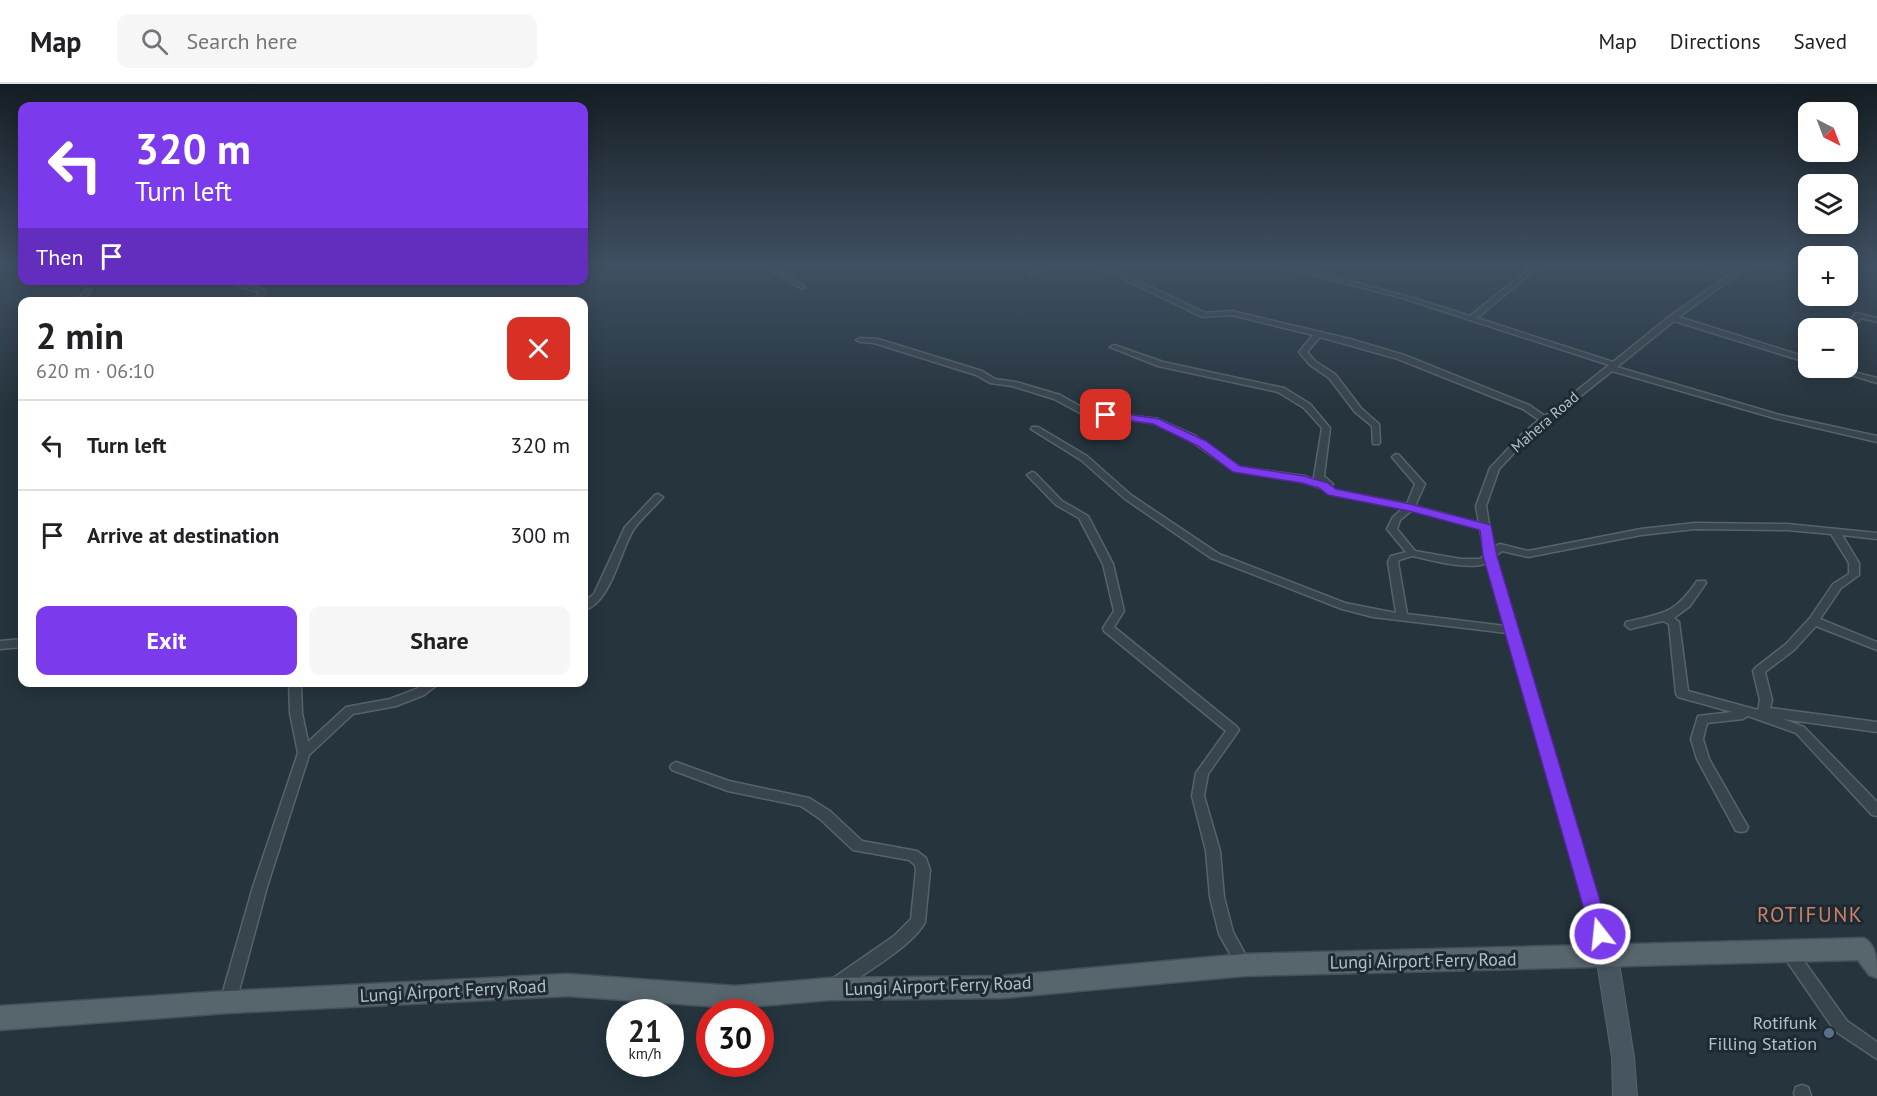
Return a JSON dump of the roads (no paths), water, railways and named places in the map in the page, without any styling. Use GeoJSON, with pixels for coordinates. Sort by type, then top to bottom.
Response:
{"type":"FeatureCollection","features":[{"type":"Feature","properties":{"kind":"main road","name":"Lungi Airport Ferry Road"},"geometry":{"type":"LineString","coordinates":[[0,1018],[228,1002],[568,985],[735,997],[829,989],[1003,987],[1244,965],[1789,952],[1872,955]]}},
{"type":"Feature","properties":{"kind":"street"},"geometry":{"type":"LineString","coordinates":[[1237,314],[1347,341],[1401,357],[1526,407],[1545,420]]}},
{"type":"Feature","properties":{"kind":"street"},"geometry":{"type":"LineString","coordinates":[[1456,314],[1771,415],[1837,432],[1877,439]]}},
{"type":"Feature","properties":{"kind":"street"},"geometry":{"type":"LineString","coordinates":[[1471,319],[1477,314]]}},
{"type":"Feature","properties":{"kind":"street","name":"Mahera Road"},"geometry":{"type":"LineString","coordinates":[[1607,956],[1490,556],[1481,506],[1495,468],[1526,435],[1678,314]]}},
{"type":"Feature","properties":{"kind":"street"},"geometry":{"type":"LineString","coordinates":[[1856,318],[1859,315],[1877,320]]}},
{"type":"Feature","properties":{"kind":"street"},"geometry":{"type":"LineString","coordinates":[[1673,318],[1798,358]]}},
{"type":"Feature","properties":{"kind":"street"},"geometry":{"type":"LineString","coordinates":[[1317,335],[1303,352],[1310,363],[1329,374],[1340,385],[1359,410],[1376,426],[1376,442]]}},
{"type":"Feature","properties":{"kind":"street"},"geometry":{"type":"LineString","coordinates":[[860,340],[875,341],[970,370],[993,381],[1042,392],[1085,412],[1155,421],[1191,437],[1237,469],[1304,479],[1324,486],[1332,492],[1356,496]]}},
{"type":"Feature","properties":{"kind":"street"},"geometry":{"type":"LineString","coordinates":[[1114,347],[1171,366],[1281,390],[1307,406],[1326,428],[1327,434],[1318,477],[1335,490],[1377,502],[1410,507],[1486,528]]}},
{"type":"Feature","properties":{"kind":"street"},"geometry":{"type":"LineString","coordinates":[[1858,376],[1877,381]]}},
{"type":"Feature","properties":{"kind":"street"},"geometry":{"type":"LineString","coordinates":[[1035,429],[1084,458],[1128,496],[1215,556],[1342,606],[1373,614],[1511,630]]}},
{"type":"Feature","properties":{"kind":"street"},"geometry":{"type":"LineString","coordinates":[[1396,457],[1420,484],[1410,507],[1396,519],[1392,529],[1412,553]]}},
{"type":"Feature","properties":{"kind":"street"},"geometry":{"type":"LineString","coordinates":[[1032,476],[1059,503],[1083,516],[1108,564],[1119,611],[1108,628],[1233,730],[1202,773],[1198,796],[1213,851],[1217,897],[1226,934],[1244,965]]}},
{"type":"Feature","properties":{"kind":"street"},"geometry":{"type":"LineString","coordinates":[[588,604],[598,596],[630,527],[658,497]]}},
{"type":"Feature","properties":{"kind":"street"},"geometry":{"type":"LineString","coordinates":[[1377,502],[1396,519]]}},
{"type":"Feature","properties":{"kind":"street"},"geometry":{"type":"LineString","coordinates":[[1402,617],[1393,562],[1395,558],[1412,553],[1461,562],[1482,561],[1500,547],[1528,554],[1641,532],[1695,526],[1787,526],[1877,536]]}},
{"type":"Feature","properties":{"kind":"street"},"geometry":{"type":"LineString","coordinates":[[1760,713],[1766,700],[1759,671],[1790,647],[1814,621],[1837,586],[1854,575],[1854,563],[1834,531]]}},
{"type":"Feature","properties":{"kind":"street"},"geometry":{"type":"LineString","coordinates":[[1630,625],[1665,618],[1682,609],[1701,582]]}},
{"type":"Feature","properties":{"kind":"street"},"geometry":{"type":"LineString","coordinates":[[1665,618],[1674,622],[1682,694],[1760,713],[1877,728]]}},
{"type":"Feature","properties":{"kind":"street"},"geometry":{"type":"LineString","coordinates":[[1814,621],[1877,646]]}},
{"type":"Feature","properties":{"kind":"street"},"geometry":{"type":"LineString","coordinates":[[0,645],[18,643]]}},
{"type":"Feature","properties":{"kind":"street"},"geometry":{"type":"LineString","coordinates":[[295,687],[296,713],[304,753]]}},
{"type":"Feature","properties":{"kind":"street"},"geometry":{"type":"LineString","coordinates":[[228,1002],[260,887],[304,753],[350,710],[392,703],[428,687]]}},
{"type":"Feature","properties":{"kind":"street"},"geometry":{"type":"LineString","coordinates":[[1741,827],[1703,759],[1696,739],[1702,719],[1760,713],[1800,730],[1877,810]]}},
{"type":"Feature","properties":{"kind":"street"},"geometry":{"type":"LineString","coordinates":[[676,767],[728,786],[804,802],[825,815],[858,846],[912,855],[921,862],[923,870],[918,921],[899,941],[829,989]]}},
{"type":"Feature","properties":{"kind":"street"},"geometry":{"type":"LineString","coordinates":[[1789,952],[1841,1026],[1877,1050]]}},
{"type":"Feature","properties":{"kind":"street"},"geometry":{"type":"LineString","coordinates":[[1607,956],[1623,1057],[1625,1096]]}},
{"type":"Feature","properties":{"kind":"place","name":"Rotifunk Filling Station"},"geometry":{"type":"Point","coordinates":[1829,1033]}},
{"type":"Feature","properties":{"kind":"district","name":"ROTIFUNK"},"geometry":{"type":"Point","coordinates":[1810,915]}}]}
